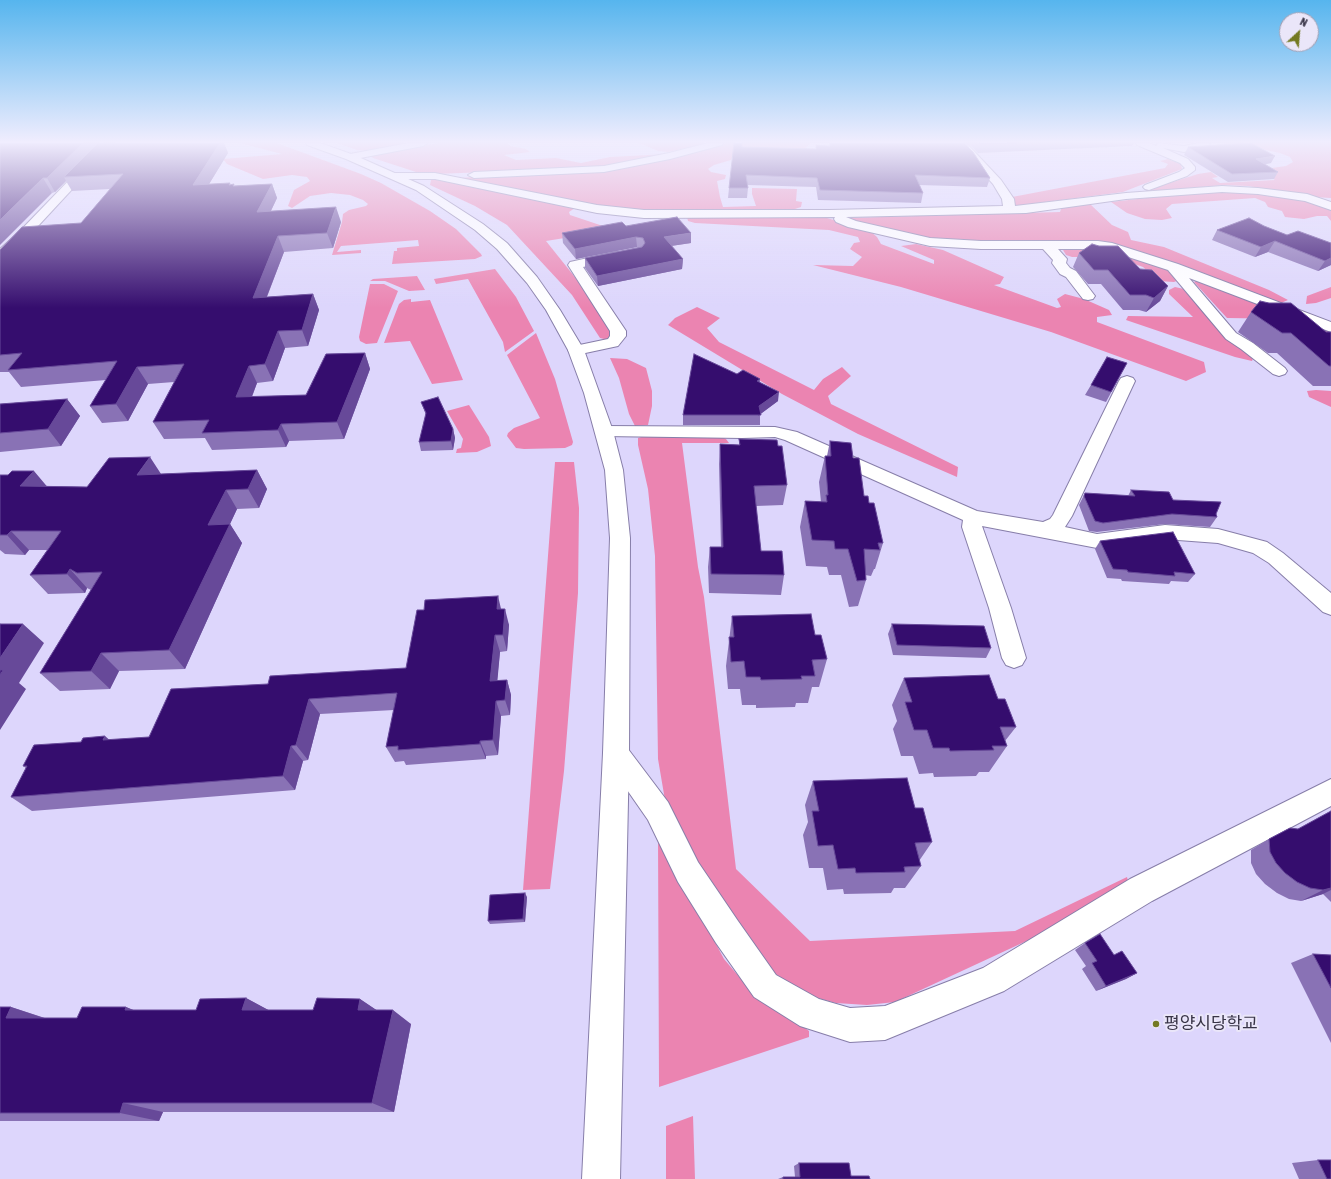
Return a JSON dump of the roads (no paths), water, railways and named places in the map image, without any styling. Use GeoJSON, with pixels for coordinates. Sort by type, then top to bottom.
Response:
{"type":"FeatureCollection","features":[{"type":"Feature","properties":{"kind":"street"},"geometry":{"type":"LineString","coordinates":[[0,256],[58,198]]}},
{"type":"Feature","properties":{"kind":"street"},"geometry":{"type":"LineString","coordinates":[[436,198],[480,227],[502,246],[532,280],[554,310],[576,350],[592,393],[614,470],[620,538],[616,753],[601,1179]]}},
{"type":"Feature","properties":{"kind":"street"},"geometry":{"type":"LineString","coordinates":[[547,198],[623,213],[660,214],[829,214],[1026,209],[1110,198]]}},
{"type":"Feature","properties":{"kind":"street"},"geometry":{"type":"LineString","coordinates":[[1008,198],[1009,209]]}},
{"type":"Feature","properties":{"kind":"street"},"geometry":{"type":"LineString","coordinates":[[1307,198],[1331,206]]}},
{"type":"Feature","properties":{"kind":"street"},"geometry":{"type":"LineString","coordinates":[[829,214],[852,224],[930,242],[973,244],[1098,245],[1112,247],[1173,267],[1331,327]]}},
{"type":"Feature","properties":{"kind":"street"},"geometry":{"type":"LineString","coordinates":[[1047,244],[1060,259],[1059,263],[1065,270],[1072,274],[1088,296]]}},
{"type":"Feature","properties":{"kind":"street"},"geometry":{"type":"LineString","coordinates":[[576,350],[613,343],[618,336],[618,331],[575,265],[630,253]]}},
{"type":"Feature","properties":{"kind":"street"},"geometry":{"type":"LineString","coordinates":[[1173,267],[1231,336],[1247,346],[1279,371]]}},
{"type":"Feature","properties":{"kind":"street"},"geometry":{"type":"LineString","coordinates":[[1045,530],[1057,524],[1060,520],[1127,381]]}},
{"type":"Feature","properties":{"kind":"street"},"geometry":{"type":"LineString","coordinates":[[604,431],[775,432],[803,441],[973,517],[1097,541],[1165,532],[1218,536],[1260,547],[1276,558],[1331,606]]}},
{"type":"Feature","properties":{"kind":"street"},"geometry":{"type":"LineString","coordinates":[[973,517],[972,527],[1000,608],[1014,658]]}},
{"type":"Feature","properties":{"kind":"street"},"geometry":{"type":"LineString","coordinates":[[616,753],[658,811],[688,872],[727,932],[765,986],[812,1014],[850,1024],[885,1023],[993,980],[1141,890],[1331,792]]}},
{"type":"Feature","properties":{"kind":"place","name":"평양시당학교"},"geometry":{"type":"Point","coordinates":[1156,1024]}}]}
